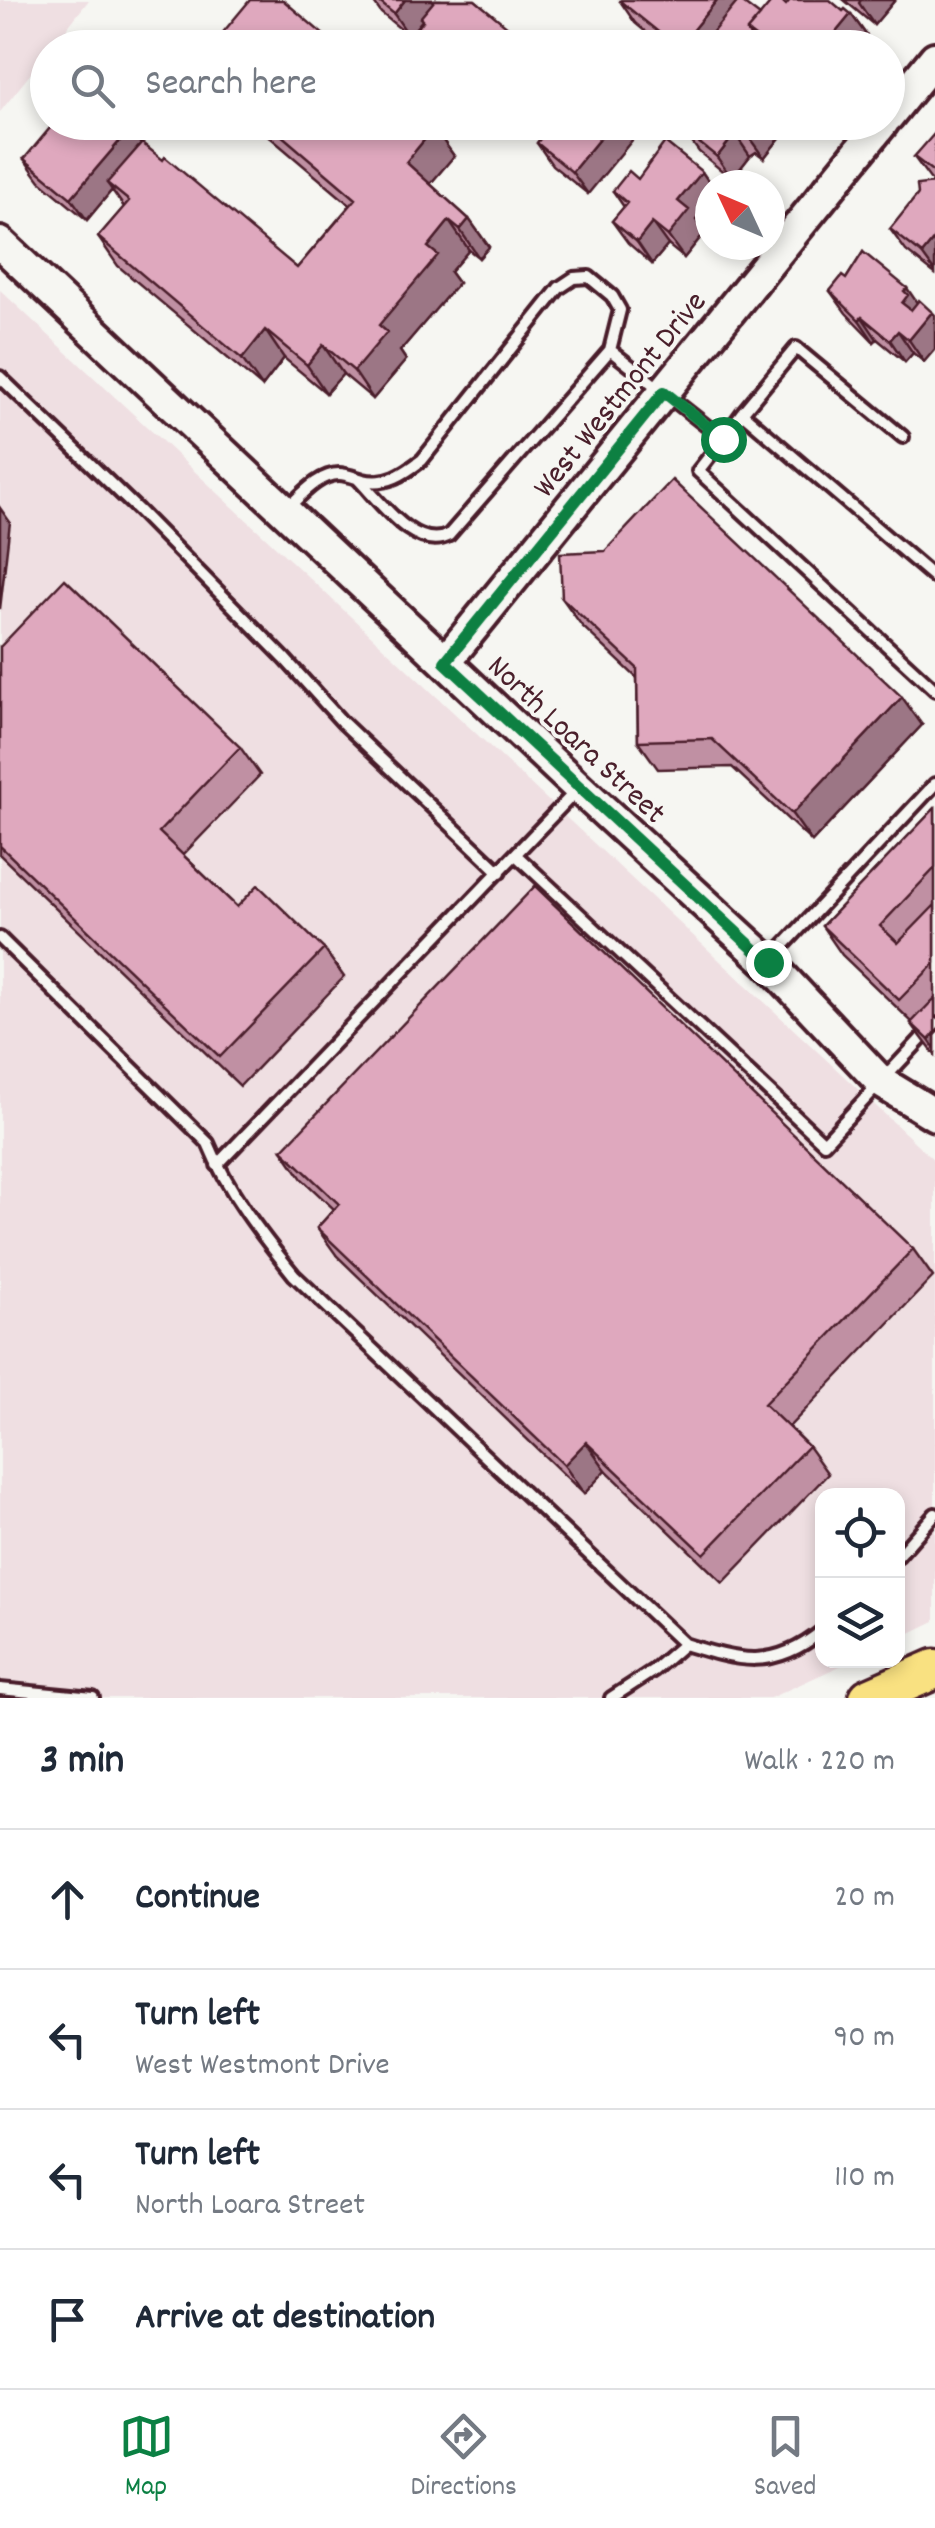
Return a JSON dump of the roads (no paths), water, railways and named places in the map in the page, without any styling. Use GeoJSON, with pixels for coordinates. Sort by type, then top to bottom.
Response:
{"type":"FeatureCollection","features":[{"type":"Feature","properties":{"kind":"highway"},"geometry":{"type":"LineString","coordinates":[[869,1698],[935,1668]]}},
{"type":"Feature","properties":{"kind":"street"},"geometry":{"type":"LineString","coordinates":[[905,95],[935,58]]}},
{"type":"Feature","properties":{"kind":"street","name":"West Westmont Drive"},"geometry":{"type":"LineString","coordinates":[[445,662],[867,140]]}},
{"type":"Feature","properties":{"kind":"street","name":"North Loara Street"},"geometry":{"type":"LineString","coordinates":[[8,257],[768,962],[881,1082],[933,1111]]}},
{"type":"Feature","properties":{"kind":"lane"},"geometry":{"type":"LineString","coordinates":[[284,510],[321,478],[339,474],[357,478],[370,482],[399,477],[422,460],[559,288],[574,278],[589,277],[612,296],[620,310],[610,350],[449,536],[427,540],[412,531],[357,478]]}},
{"type":"Feature","properties":{"kind":"lane"},"geometry":{"type":"LineString","coordinates":[[904,437],[796,348],[698,471],[935,690]]}},
{"type":"Feature","properties":{"kind":"lane"},"geometry":{"type":"LineString","coordinates":[[610,350],[723,439]]}},
{"type":"Feature","properties":{"kind":"lane"},"geometry":{"type":"LineString","coordinates":[[0,377],[165,537],[342,722],[500,872]]}},
{"type":"Feature","properties":{"kind":"lane"},"geometry":{"type":"LineString","coordinates":[[742,413],[935,578]]}},
{"type":"Feature","properties":{"kind":"lane"},"geometry":{"type":"LineString","coordinates":[[768,962],[935,784]]}},
{"type":"Feature","properties":{"kind":"lane"},"geometry":{"type":"LineString","coordinates":[[217,1165],[579,788]]}},
{"type":"Feature","properties":{"kind":"lane"},"geometry":{"type":"LineString","coordinates":[[516,855],[824,1144],[935,1024]]}},
{"type":"Feature","properties":{"kind":"lane"},"geometry":{"type":"LineString","coordinates":[[0,938],[208,1143],[254,1225],[294,1275],[684,1644],[729,1658],[769,1660],[803,1647],[815,1637]]}},
{"type":"Feature","properties":{"kind":"lane"},"geometry":{"type":"LineString","coordinates":[[905,1548],[935,1514]]}},
{"type":"Feature","properties":{"kind":"lane"},"geometry":{"type":"LineString","coordinates":[[611,1698],[654,1670],[684,1644]]}},
{"type":"Feature","properties":{"kind":"lane"},"geometry":{"type":"LineString","coordinates":[[0,1689],[92,1698]]}}]}
